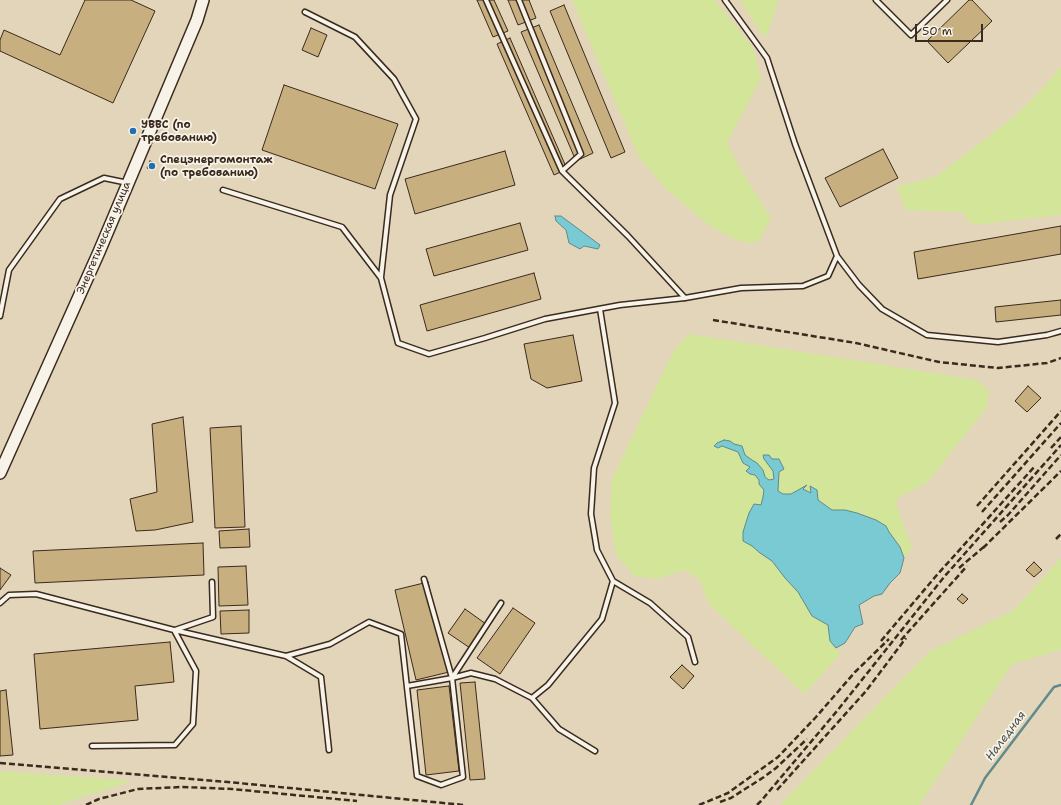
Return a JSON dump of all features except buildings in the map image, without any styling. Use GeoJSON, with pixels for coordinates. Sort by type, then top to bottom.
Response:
{"type":"FeatureCollection","features":[{"type":"Feature","properties":{"kind":"street","name":"Энергетическая улица"},"geometry":{"type":"LineString","coordinates":[[0,473],[99,252],[197,20],[203,0]]}},
{"type":"Feature","properties":{"kind":"lane"},"geometry":{"type":"LineString","coordinates":[[486,0],[562,171],[628,236],[685,298]]}},
{"type":"Feature","properties":{"kind":"lane"},"geometry":{"type":"LineString","coordinates":[[519,0],[581,154],[562,171]]}},
{"type":"Feature","properties":{"kind":"lane"},"geometry":{"type":"LineString","coordinates":[[725,0],[767,58],[795,144],[838,256],[860,285],[882,309],[927,335],[998,342],[1047,335],[1061,331]]}},
{"type":"Feature","properties":{"kind":"lane"},"geometry":{"type":"LineString","coordinates":[[876,0],[911,36],[947,0]]}},
{"type":"Feature","properties":{"kind":"lane"},"geometry":{"type":"LineString","coordinates":[[305,12],[355,37],[394,79],[416,119],[390,195],[381,278],[398,343],[429,354],[545,319],[620,305],[685,298],[741,288],[803,286],[828,276],[838,256]]}},
{"type":"Feature","properties":{"kind":"lane"},"geometry":{"type":"LineString","coordinates":[[0,316],[8,270],[60,199],[104,178],[128,183]]}},
{"type":"Feature","properties":{"kind":"lane"},"geometry":{"type":"LineString","coordinates":[[224,190],[342,227],[381,278]]}},
{"type":"Feature","properties":{"kind":"lane"},"geometry":{"type":"LineString","coordinates":[[600,309],[615,403],[594,468],[591,514],[597,550],[613,581],[650,603],[688,637],[695,662]]}},
{"type":"Feature","properties":{"kind":"lane"},"geometry":{"type":"LineString","coordinates":[[286,656],[330,644],[369,622],[401,634],[417,776],[441,785],[463,777],[452,678],[424,579]]}},
{"type":"Feature","properties":{"kind":"lane"},"geometry":{"type":"LineString","coordinates":[[532,698],[548,685],[602,619],[613,581]]}},
{"type":"Feature","properties":{"kind":"lane"},"geometry":{"type":"LineString","coordinates":[[174,630],[213,617],[212,582]]}},
{"type":"Feature","properties":{"kind":"lane"},"geometry":{"type":"LineString","coordinates":[[0,603],[9,595],[36,594],[174,630],[286,656],[321,677],[329,750]]}},
{"type":"Feature","properties":{"kind":"lane"},"geometry":{"type":"LineString","coordinates":[[452,678],[501,603]]}},
{"type":"Feature","properties":{"kind":"lane"},"geometry":{"type":"LineString","coordinates":[[92,746],[175,745],[193,724],[196,671],[174,630]]}},
{"type":"Feature","properties":{"kind":"lane"},"geometry":{"type":"LineString","coordinates":[[407,686],[471,673],[495,679],[532,698],[559,730],[595,751]]}},
{"type":"Feature","properties":{"kind":"shaded area"},"geometry":{"type":"Polygon","coordinates":[[[0,0],[1061,0],[1061,805],[0,805],[0,0]]]}},
{"type":"Feature","properties":{"kind":"green space"},"geometry":{"type":"Polygon","coordinates":[[[572,0],[715,0],[753,48],[761,78],[727,143],[738,165],[771,218],[759,241],[746,243],[732,238],[710,226],[666,189],[639,157],[572,0]]]}},
{"type":"Feature","properties":{"kind":"green space"},"geometry":{"type":"Polygon","coordinates":[[[740,0],[778,0],[768,33],[764,37],[740,0]]]}},
{"type":"Feature","properties":{"kind":"green space"},"geometry":{"type":"Polygon","coordinates":[[[1061,66],[1061,215],[972,225],[962,212],[906,210],[897,187],[937,176],[1016,115],[1045,86],[1061,66]]]}},
{"type":"Feature","properties":{"kind":"green space"},"geometry":{"type":"Polygon","coordinates":[[[689,334],[977,380],[989,391],[987,407],[927,483],[899,497],[896,504],[912,547],[904,558],[899,545],[886,526],[876,520],[857,513],[845,510],[832,510],[818,500],[817,490],[811,487],[811,494],[803,488],[791,494],[783,494],[778,491],[779,472],[764,459],[773,471],[774,479],[769,480],[765,477],[763,470],[757,463],[745,455],[742,446],[734,444],[730,441],[722,446],[738,452],[743,463],[750,468],[746,470],[750,474],[755,475],[759,480],[759,484],[764,490],[761,505],[754,504],[749,513],[743,532],[743,541],[772,561],[798,592],[812,616],[828,625],[830,641],[840,655],[804,694],[708,603],[700,580],[684,570],[657,579],[634,576],[616,554],[610,514],[612,479],[667,364],[677,346],[689,334]]]}},
{"type":"Feature","properties":{"kind":"green space"},"geometry":{"type":"Polygon","coordinates":[[[1061,558],[1061,650],[1012,664],[919,805],[780,805],[929,652],[1014,610],[1061,558]]]}},
{"type":"Feature","properties":{"kind":"green space"},"geometry":{"type":"Polygon","coordinates":[[[0,771],[126,780],[129,782],[60,805],[0,805],[0,771]]]}},
{"type":"Feature","properties":{"kind":"water"},"geometry":{"type":"Polygon","coordinates":[[[555,216],[561,216],[600,245],[598,249],[584,246],[580,249],[569,243],[566,230],[556,221],[555,216]]]}},
{"type":"Feature","properties":{"kind":"water"},"geometry":{"type":"Polygon","coordinates":[[[724,440],[742,446],[745,455],[757,463],[763,470],[765,477],[769,480],[774,479],[773,471],[764,459],[763,455],[769,455],[772,459],[779,459],[784,469],[779,472],[778,491],[783,494],[791,494],[807,485],[803,489],[811,493],[810,486],[817,490],[818,500],[832,510],[845,510],[857,513],[876,520],[886,526],[900,547],[904,558],[900,573],[882,594],[874,596],[859,605],[863,624],[855,627],[845,643],[836,648],[830,641],[828,625],[812,616],[798,592],[772,561],[743,541],[743,532],[749,513],[754,504],[761,505],[764,490],[759,484],[759,480],[755,475],[746,471],[750,467],[743,463],[738,452],[722,446],[718,448],[714,446],[724,440]]]}},
{"type":"Feature","properties":{"kind":"waterway","name":"Наледная"},"geometry":{"type":"LineString","coordinates":[[971,805],[985,778],[1054,687],[1061,685]]}},
{"type":"Feature","properties":{"kind":"railway"},"geometry":{"type":"LineString","coordinates":[[713,320],[856,343],[939,362],[998,368],[1047,363],[1061,358]]}},
{"type":"Feature","properties":{"kind":"railway"},"geometry":{"type":"LineString","coordinates":[[977,506],[1061,411]]}},
{"type":"Feature","properties":{"kind":"railway"},"geometry":{"type":"LineString","coordinates":[[982,512],[1061,423]]}},
{"type":"Feature","properties":{"kind":"railway"},"geometry":{"type":"LineString","coordinates":[[1051,448],[1061,437]]}},
{"type":"Feature","properties":{"kind":"railway"},"geometry":{"type":"LineString","coordinates":[[757,805],[837,711],[944,577],[1061,445]]}},
{"type":"Feature","properties":{"kind":"railway"},"geometry":{"type":"LineString","coordinates":[[1000,522],[1008,515],[1061,455]]}},
{"type":"Feature","properties":{"kind":"railway"},"geometry":{"type":"LineString","coordinates":[[881,641],[936,576],[1035,466]]}},
{"type":"Feature","properties":{"kind":"railway"},"geometry":{"type":"LineString","coordinates":[[983,548],[1061,471]]}},
{"type":"Feature","properties":{"kind":"railway"},"geometry":{"type":"LineString","coordinates":[[1056,539],[1061,534]]}},
{"type":"Feature","properties":{"kind":"railway"},"geometry":{"type":"LineString","coordinates":[[959,568],[986,545]]}},
{"type":"Feature","properties":{"kind":"railway"},"geometry":{"type":"LineString","coordinates":[[901,640],[967,566]]}},
{"type":"Feature","properties":{"kind":"railway"},"geometry":{"type":"LineString","coordinates":[[777,790],[866,691],[906,638]]}},
{"type":"Feature","properties":{"kind":"railway"},"geometry":{"type":"LineString","coordinates":[[699,805],[728,793],[778,757],[816,717],[855,672],[889,639]]}},
{"type":"Feature","properties":{"kind":"railway"},"geometry":{"type":"LineString","coordinates":[[720,802],[731,798],[764,777],[776,768],[807,739]]}},
{"type":"Feature","properties":{"kind":"railway"},"geometry":{"type":"LineString","coordinates":[[0,763],[228,782],[464,805]]}},
{"type":"Feature","properties":{"kind":"railway"},"geometry":{"type":"LineString","coordinates":[[86,805],[99,799],[138,789],[182,787],[232,789],[357,801]]}},
{"type":"Feature","properties":{"kind":"place","name":"УВВС (по требованию)"},"geometry":{"type":"Point","coordinates":[133,131]}},
{"type":"Feature","properties":{"kind":"place","name":"Спецэнергомонтаж (по требованию)"},"geometry":{"type":"Point","coordinates":[152,166]}}]}
